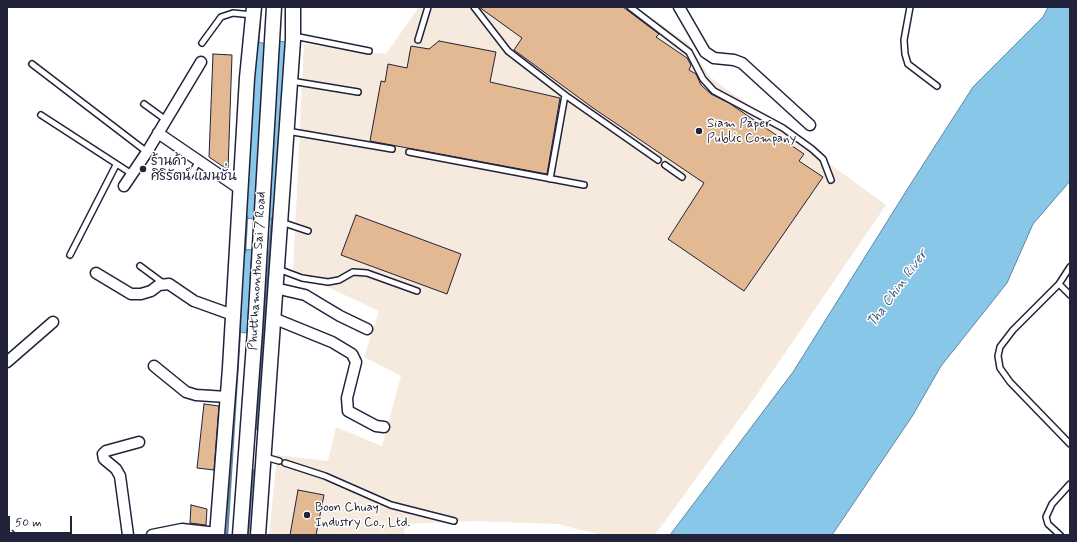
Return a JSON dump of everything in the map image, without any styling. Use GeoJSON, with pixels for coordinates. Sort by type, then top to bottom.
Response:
{"type":"FeatureCollection","features":[{"type":"Feature","properties":{"kind":"main road","name":"Phutthamonthon Sai 7 Road"},"geometry":{"type":"LineString","coordinates":[[240,535],[261,240],[274,7]]}},
{"type":"Feature","properties":{"kind":"main road"},"geometry":{"type":"LineString","coordinates":[[258,535],[293,38],[292,7]]}},
{"type":"Feature","properties":{"kind":"main road"},"geometry":{"type":"LineString","coordinates":[[217,534],[233,315],[250,39],[254,11]]}},
{"type":"Feature","properties":{"kind":"main road"},"geometry":{"type":"LineString","coordinates":[[250,39],[293,38]]}},
{"type":"Feature","properties":{"kind":"main road"},"geometry":{"type":"LineString","coordinates":[[238,239],[279,241]]}},
{"type":"Feature","properties":{"kind":"main road"},"geometry":{"type":"LineString","coordinates":[[247,446],[264,453]]}},
{"type":"Feature","properties":{"kind":"street"},"geometry":{"type":"LineString","coordinates":[[679,7],[705,52],[714,58],[734,60],[742,63],[810,125]]}},
{"type":"Feature","properties":{"kind":"street"},"geometry":{"type":"LineString","coordinates":[[124,186],[147,152],[201,62]]}},
{"type":"Feature","properties":{"kind":"street"},"geometry":{"type":"LineString","coordinates":[[158,133],[240,189]]}},
{"type":"Feature","properties":{"kind":"street"},"geometry":{"type":"LineString","coordinates":[[96,273],[131,294],[141,294],[163,283],[177,288],[194,301],[233,315]]}},
{"type":"Feature","properties":{"kind":"street"},"geometry":{"type":"LineString","coordinates":[[275,288],[305,295],[340,316],[366,329]]}},
{"type":"Feature","properties":{"kind":"street"},"geometry":{"type":"LineString","coordinates":[[273,318],[332,342],[352,354],[356,362],[347,398],[348,411],[376,426],[384,427]]}},
{"type":"Feature","properties":{"kind":"street"},"geometry":{"type":"LineString","coordinates":[[7,362],[52,322]]}},
{"type":"Feature","properties":{"kind":"street"},"geometry":{"type":"LineString","coordinates":[[154,366],[186,392],[196,395],[227,398]]}},
{"type":"Feature","properties":{"kind":"street"},"geometry":{"type":"LineString","coordinates":[[128,535],[120,476],[116,469],[104,459],[103,454],[106,451],[139,442]]}},
{"type":"Feature","properties":{"kind":"street"},"geometry":{"type":"LineString","coordinates":[[152,535],[182,529],[217,534]]}},
{"type":"Feature","properties":{"kind":"lane"},"geometry":{"type":"LineString","coordinates":[[418,40],[428,7]]}},
{"type":"Feature","properties":{"kind":"lane"},"geometry":{"type":"LineString","coordinates":[[474,7],[508,51],[565,95],[658,160]]}},
{"type":"Feature","properties":{"kind":"lane"},"geometry":{"type":"LineString","coordinates":[[630,7],[689,52],[703,79],[714,91],[782,128],[812,148],[823,159],[831,180]]}},
{"type":"Feature","properties":{"kind":"lane"},"geometry":{"type":"LineString","coordinates":[[910,7],[904,40],[908,64],[937,86]]}},
{"type":"Feature","properties":{"kind":"lane"},"geometry":{"type":"LineString","coordinates":[[202,44],[221,17],[226,14],[254,11]]}},
{"type":"Feature","properties":{"kind":"lane"},"geometry":{"type":"LineString","coordinates":[[293,38],[369,51]]}},
{"type":"Feature","properties":{"kind":"lane"},"geometry":{"type":"LineString","coordinates":[[32,64],[147,152]]}},
{"type":"Feature","properties":{"kind":"lane"},"geometry":{"type":"LineString","coordinates":[[290,81],[358,92]]}},
{"type":"Feature","properties":{"kind":"lane"},"geometry":{"type":"LineString","coordinates":[[550,179],[565,95]]}},
{"type":"Feature","properties":{"kind":"lane"},"geometry":{"type":"LineString","coordinates":[[144,104],[166,120]]}},
{"type":"Feature","properties":{"kind":"lane"},"geometry":{"type":"LineString","coordinates":[[41,115],[132,174]]}},
{"type":"Feature","properties":{"kind":"lane"},"geometry":{"type":"LineString","coordinates":[[286,131],[392,149]]}},
{"type":"Feature","properties":{"kind":"lane"},"geometry":{"type":"LineString","coordinates":[[409,152],[584,185]]}},
{"type":"Feature","properties":{"kind":"lane"},"geometry":{"type":"LineString","coordinates":[[189,177],[199,161]]}},
{"type":"Feature","properties":{"kind":"lane"},"geometry":{"type":"LineString","coordinates":[[70,255],[116,165]]}},
{"type":"Feature","properties":{"kind":"lane"},"geometry":{"type":"LineString","coordinates":[[666,165],[682,177]]}},
{"type":"Feature","properties":{"kind":"lane"},"geometry":{"type":"LineString","coordinates":[[280,222],[308,231]]}},
{"type":"Feature","properties":{"kind":"lane"},"geometry":{"type":"LineString","coordinates":[[140,266],[163,283]]}},
{"type":"Feature","properties":{"kind":"lane"},"geometry":{"type":"LineString","coordinates":[[1070,267],[1059,284],[1013,330],[1000,347],[998,356],[1000,368],[1010,382],[1070,444]]}},
{"type":"Feature","properties":{"kind":"lane"},"geometry":{"type":"LineString","coordinates":[[277,268],[302,278],[328,282],[339,280],[353,272],[367,273],[417,291]]}},
{"type":"Feature","properties":{"kind":"lane"},"geometry":{"type":"LineString","coordinates":[[1059,284],[1070,295]]}},
{"type":"Feature","properties":{"kind":"lane"},"geometry":{"type":"LineString","coordinates":[[264,453],[282,462],[325,476],[391,505],[454,521]]}},
{"type":"Feature","properties":{"kind":"lane"},"geometry":{"type":"LineString","coordinates":[[1060,535],[1048,524],[1046,517],[1052,504],[1070,484]]}},
{"type":"Feature","properties":{"kind":"path"},"geometry":{"type":"LineString","coordinates":[[7,533],[11,529],[17,535]]}},
{"type":"Feature","properties":{"kind":"shaded area"},"geometry":{"type":"Polygon","coordinates":[[[419,7],[635,7],[688,43],[710,77],[886,205],[753,400],[655,535],[602,535],[557,524],[472,521],[405,524],[404,535],[269,535],[277,455],[328,461],[336,427],[382,446],[401,376],[364,357],[379,311],[293,271],[304,44],[386,54],[419,7]]]}},
{"type":"Feature","properties":{"kind":"water","name":"Tha Chin River"},"geometry":{"type":"Polygon","coordinates":[[[1048,7],[1070,7],[1070,181],[1033,224],[1007,283],[941,366],[913,415],[832,535],[670,535],[793,372],[973,87],[1043,17],[1048,7]]]}},
{"type":"Feature","properties":{"kind":"water"},"geometry":{"type":"Polygon","coordinates":[[[279,41],[286,42],[276,219],[268,220],[279,41]]]}},
{"type":"Feature","properties":{"kind":"water"},"geometry":{"type":"Polygon","coordinates":[[[257,42],[263,43],[264,46],[254,219],[243,218],[257,42]]]}},
{"type":"Feature","properties":{"kind":"water"},"geometry":{"type":"Polygon","coordinates":[[[241,249],[252,250],[247,333],[236,332],[241,249]]]}},
{"type":"Feature","properties":{"kind":"building","name":"Siam Paper Public Company"},"geometry":{"type":"Polygon","coordinates":[[[479,7],[623,7],[659,34],[656,37],[687,58],[691,65],[689,70],[696,74],[701,85],[711,94],[729,103],[804,154],[799,161],[823,177],[744,291],[668,239],[704,183],[593,108],[514,50],[522,38],[479,7]]]}},
{"type":"Feature","properties":{"kind":"building"},"geometry":{"type":"Polygon","coordinates":[[[439,41],[496,52],[490,82],[560,98],[547,174],[370,141],[381,81],[385,82],[388,64],[407,68],[411,46],[429,49],[439,41]]]}},
{"type":"Feature","properties":{"kind":"building"},"geometry":{"type":"Polygon","coordinates":[[[213,54],[232,55],[228,170],[209,157],[213,54]]]}},
{"type":"Feature","properties":{"kind":"building"},"geometry":{"type":"Polygon","coordinates":[[[356,215],[461,254],[447,294],[341,255],[356,215]]]}},
{"type":"Feature","properties":{"kind":"building"},"geometry":{"type":"Polygon","coordinates":[[[204,404],[219,406],[214,470],[197,468],[204,404]]]}},
{"type":"Feature","properties":{"kind":"building","name":"Boon Chuay Industry Co., Ltd."},"geometry":{"type":"Polygon","coordinates":[[[298,490],[324,495],[316,535],[290,535],[298,490]]]}},
{"type":"Feature","properties":{"kind":"building"},"geometry":{"type":"Polygon","coordinates":[[[191,505],[207,509],[206,525],[190,523],[191,505]]]}},
{"type":"Feature","properties":{"kind":"waterway"},"geometry":{"type":"LineString","coordinates":[[258,44],[260,19]]}},
{"type":"Feature","properties":{"kind":"waterway"},"geometry":{"type":"LineString","coordinates":[[245,252],[247,217]]}},
{"type":"Feature","properties":{"kind":"waterway"},"geometry":{"type":"LineString","coordinates":[[256,429],[272,218]]}},
{"type":"Feature","properties":{"kind":"waterway"},"geometry":{"type":"LineString","coordinates":[[227,535],[240,329]]}},
{"type":"Feature","properties":{"kind":"waterway"},"geometry":{"type":"LineString","coordinates":[[248,535],[253,470]]}},
{"type":"Feature","properties":{"kind":"place","name":"Siam Paper Public Company"},"geometry":{"type":"Point","coordinates":[699,131]}},
{"type":"Feature","properties":{"kind":"place","name":"ร้านค้า ศิริรัตน์ แมนชั่น"},"geometry":{"type":"Point","coordinates":[143,169]}},
{"type":"Feature","properties":{"kind":"place","name":"Boon Chuay Industry Co., Ltd."},"geometry":{"type":"Point","coordinates":[307,515]}}]}
